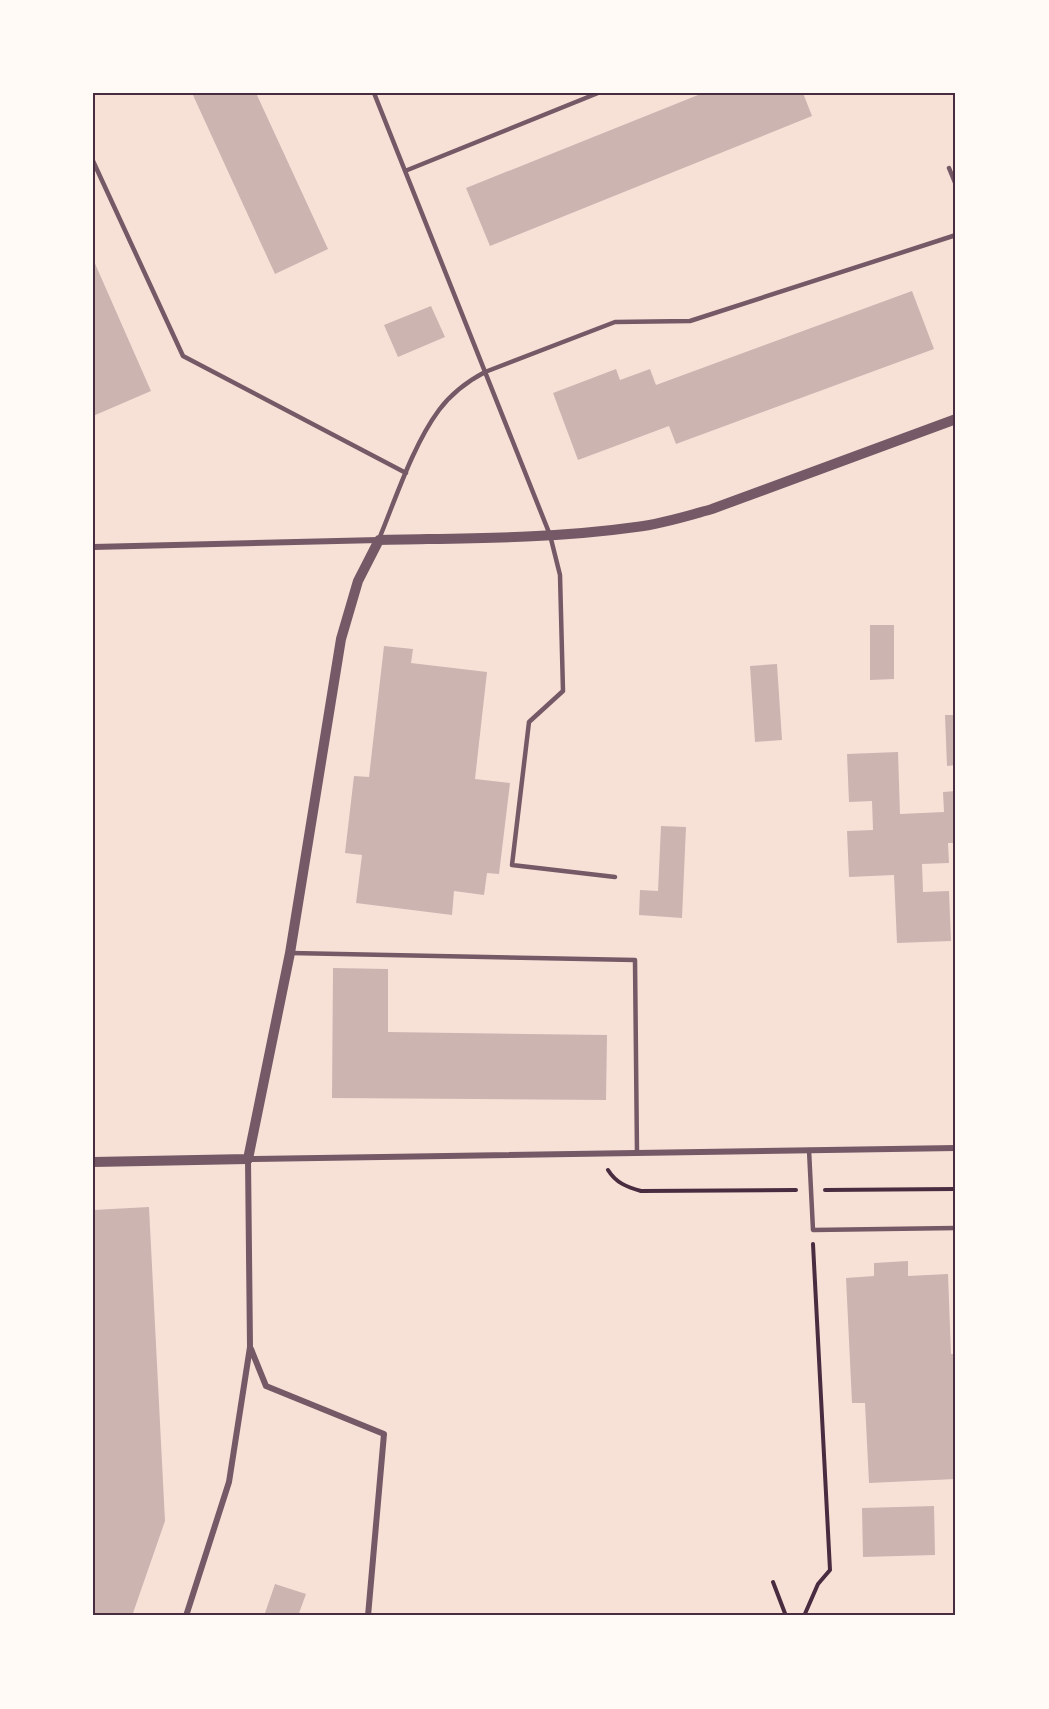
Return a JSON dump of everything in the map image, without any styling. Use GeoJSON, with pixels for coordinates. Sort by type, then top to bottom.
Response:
{"type":"FeatureCollection","features":[{"type":"Feature","properties":{"kind":"street"},"geometry":{"type":"LineString","coordinates":[[93,547],[550,535],[638,527],[712,509],[956,419]]}},
{"type":"Feature","properties":{"kind":"street"},"geometry":{"type":"LineString","coordinates":[[186,1616],[229,1482],[250,1347],[248,1159],[290,953],[341,639],[358,581],[379,540]]}},
{"type":"Feature","properties":{"kind":"street"},"geometry":{"type":"LineString","coordinates":[[93,1162],[956,1148]]}},
{"type":"Feature","properties":{"kind":"street"},"geometry":{"type":"LineString","coordinates":[[250,1347],[266,1386],[384,1434],[368,1616]]}},
{"type":"Feature","properties":{"kind":"lane"},"geometry":{"type":"LineString","coordinates":[[374,93],[550,535],[560,575],[563,691],[529,722],[512,865],[615,877]]}},
{"type":"Feature","properties":{"kind":"lane"},"geometry":{"type":"LineString","coordinates":[[405,171],[598,93]]}},
{"type":"Feature","properties":{"kind":"lane"},"geometry":{"type":"LineString","coordinates":[[93,161],[183,356],[406,473]]}},
{"type":"Feature","properties":{"kind":"lane"},"geometry":{"type":"LineString","coordinates":[[949,168],[956,185]]}},
{"type":"Feature","properties":{"kind":"lane"},"geometry":{"type":"LineString","coordinates":[[379,540],[414,452],[440,409],[467,382],[485,372],[615,322],[690,321],[956,235]]}},
{"type":"Feature","properties":{"kind":"lane"},"geometry":{"type":"LineString","coordinates":[[290,953],[636,960],[637,1153]]}},
{"type":"Feature","properties":{"kind":"lane"},"geometry":{"type":"LineString","coordinates":[[808,1150],[813,1230],[956,1227]]}},
{"type":"Feature","properties":{"kind":"path"},"geometry":{"type":"LineString","coordinates":[[597,1154],[613,1178],[624,1186],[640,1191],[956,1190]]}},
{"type":"Feature","properties":{"kind":"path"},"geometry":{"type":"LineString","coordinates":[[804,1616],[818,1584],[830,1570],[813,1230]]}},
{"type":"Feature","properties":{"kind":"path"},"geometry":{"type":"LineString","coordinates":[[773,1582],[786,1616]]}},
{"type":"Feature","properties":{"kind":"building"},"geometry":{"type":"Polygon","coordinates":[[[192,93],[256,93],[328,249],[275,274],[192,93]]]}},
{"type":"Feature","properties":{"kind":"building"},"geometry":{"type":"Polygon","coordinates":[[[703,93],[803,93],[812,116],[490,246],[466,188],[703,93]]]}},
{"type":"Feature","properties":{"kind":"building"},"geometry":{"type":"Polygon","coordinates":[[[93,259],[151,391],[93,416],[93,259]]]}},
{"type":"Feature","properties":{"kind":"building"},"geometry":{"type":"Polygon","coordinates":[[[912,291],[934,349],[676,444],[669,426],[578,460],[553,393],[616,369],[620,380],[650,369],[656,385],[912,291]]]}},
{"type":"Feature","properties":{"kind":"building"},"geometry":{"type":"Polygon","coordinates":[[[431,306],[445,337],[398,357],[384,325],[431,306]]]}},
{"type":"Feature","properties":{"kind":"building"},"geometry":{"type":"Polygon","coordinates":[[[870,625],[894,625],[894,679],[870,680],[870,625]]]}},
{"type":"Feature","properties":{"kind":"building"},"geometry":{"type":"Polygon","coordinates":[[[384,646],[413,649],[411,663],[487,672],[475,779],[510,783],[499,874],[487,873],[484,895],[454,891],[452,915],[356,903],[362,855],[345,853],[354,776],[369,777],[384,646]]]}},
{"type":"Feature","properties":{"kind":"building"},"geometry":{"type":"Polygon","coordinates":[[[777,664],[782,740],[755,742],[750,666],[777,664]]]}},
{"type":"Feature","properties":{"kind":"building"},"geometry":{"type":"Polygon","coordinates":[[[945,715],[956,715],[956,765],[947,766],[945,715]]]}},
{"type":"Feature","properties":{"kind":"building"},"geometry":{"type":"Polygon","coordinates":[[[898,752],[900,814],[944,812],[943,792],[956,791],[956,843],[948,843],[949,863],[922,864],[923,892],[949,891],[951,941],[897,943],[894,875],[849,877],[847,831],[873,830],[872,801],[849,802],[847,754],[898,752]]]}},
{"type":"Feature","properties":{"kind":"building"},"geometry":{"type":"Polygon","coordinates":[[[661,826],[686,827],[682,918],[639,915],[640,890],[658,891],[661,826]]]}},
{"type":"Feature","properties":{"kind":"building"},"geometry":{"type":"Polygon","coordinates":[[[333,968],[388,969],[388,1032],[607,1035],[606,1100],[332,1098],[333,968]]]}},
{"type":"Feature","properties":{"kind":"building"},"geometry":{"type":"Polygon","coordinates":[[[149,1207],[165,1521],[132,1616],[93,1616],[93,1210],[149,1207]]]}},
{"type":"Feature","properties":{"kind":"building"},"geometry":{"type":"Polygon","coordinates":[[[908,1261],[908,1276],[948,1274],[951,1354],[956,1354],[956,1479],[869,1483],[865,1403],[852,1403],[846,1278],[874,1276],[874,1263],[908,1261]]]}},
{"type":"Feature","properties":{"kind":"building"},"geometry":{"type":"Polygon","coordinates":[[[934,1506],[935,1555],[863,1557],[862,1508],[934,1506]]]}},
{"type":"Feature","properties":{"kind":"building"},"geometry":{"type":"Polygon","coordinates":[[[275,1584],[306,1594],[298,1616],[264,1616],[275,1584]]]}}]}
